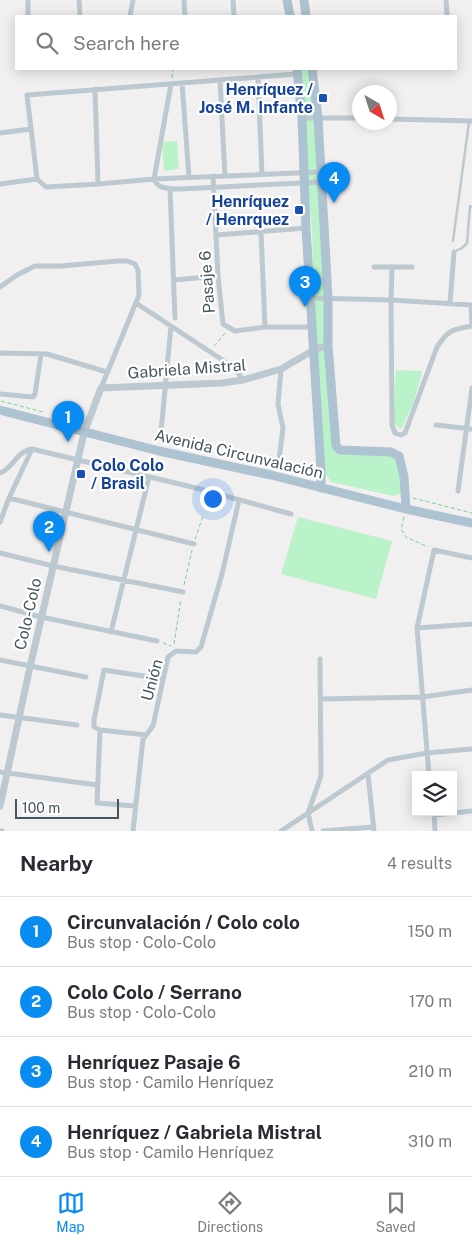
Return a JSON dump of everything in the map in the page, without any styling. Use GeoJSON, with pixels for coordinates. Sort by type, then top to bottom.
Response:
{"type":"FeatureCollection","features":[{"type":"Feature","properties":{"kind":"main road"},"geometry":{"type":"LineString","coordinates":[[287,0],[290,15]]}},
{"type":"Feature","properties":{"kind":"main road"},"geometry":{"type":"LineString","coordinates":[[304,0],[306,15]]}},
{"type":"Feature","properties":{"kind":"main road"},"geometry":{"type":"LineString","coordinates":[[312,70],[318,118],[328,298],[328,345],[336,446],[340,450],[390,452],[399,456],[404,477],[406,509]]}},
{"type":"Feature","properties":{"kind":"main road"},"geometry":{"type":"LineString","coordinates":[[297,71],[302,118],[306,228],[321,488]]}},
{"type":"Feature","properties":{"kind":"main road","name":"Avenida Circunvalación"},"geometry":{"type":"LineString","coordinates":[[0,410],[167,453],[271,475],[406,509],[472,523]]}},
{"type":"Feature","properties":{"kind":"street"},"geometry":{"type":"LineString","coordinates":[[28,0],[28,15]]}},
{"type":"Feature","properties":{"kind":"street"},"geometry":{"type":"LineString","coordinates":[[79,0],[80,15]]}},
{"type":"Feature","properties":{"kind":"street"},"geometry":{"type":"LineString","coordinates":[[130,15],[133,0]]}},
{"type":"Feature","properties":{"kind":"street"},"geometry":{"type":"LineString","coordinates":[[184,0],[185,15]]}},
{"type":"Feature","properties":{"kind":"street"},"geometry":{"type":"LineString","coordinates":[[233,0],[234,15]]}},
{"type":"Feature","properties":{"kind":"street"},"geometry":{"type":"LineString","coordinates":[[446,0],[447,15]]}},
{"type":"Feature","properties":{"kind":"street"},"geometry":{"type":"LineString","coordinates":[[297,71],[258,77],[26,95],[37,179],[46,187],[189,177],[320,172]]}},
{"type":"Feature","properties":{"kind":"street"},"geometry":{"type":"LineString","coordinates":[[258,77],[262,174]]}},
{"type":"Feature","properties":{"kind":"street"},"geometry":{"type":"LineString","coordinates":[[220,80],[225,176]]}},
{"type":"Feature","properties":{"kind":"street"},"geometry":{"type":"LineString","coordinates":[[182,83],[189,177]]}},
{"type":"Feature","properties":{"kind":"street"},"geometry":{"type":"LineString","coordinates":[[171,84],[154,179],[156,184],[170,189],[321,182]]}},
{"type":"Feature","properties":{"kind":"street"},"geometry":{"type":"LineString","coordinates":[[95,90],[98,184]]}},
{"type":"Feature","properties":{"kind":"street"},"geometry":{"type":"LineString","coordinates":[[302,118],[352,118]]}},
{"type":"Feature","properties":{"kind":"street"},"geometry":{"type":"LineString","coordinates":[[397,119],[470,121]]}},
{"type":"Feature","properties":{"kind":"street"},"geometry":{"type":"LineString","coordinates":[[0,134],[31,130]]}},
{"type":"Feature","properties":{"kind":"street","name":"Pasaje 6"},"geometry":{"type":"LineString","coordinates":[[213,176],[218,276],[223,324],[235,331],[265,327],[312,327]]}},
{"type":"Feature","properties":{"kind":"street"},"geometry":{"type":"LineString","coordinates":[[0,184],[37,179]]}},
{"type":"Feature","properties":{"kind":"street"},"geometry":{"type":"LineString","coordinates":[[170,189],[175,318]]}},
{"type":"Feature","properties":{"kind":"street"},"geometry":{"type":"LineString","coordinates":[[216,235],[306,228]]}},
{"type":"Feature","properties":{"kind":"street"},"geometry":{"type":"LineString","coordinates":[[261,232],[265,327]]}},
{"type":"Feature","properties":{"kind":"street"},"geometry":{"type":"LineString","coordinates":[[450,303],[454,252]]}},
{"type":"Feature","properties":{"kind":"street","name":"Colo-Colo"},"geometry":{"type":"LineString","coordinates":[[0,287],[35,266],[61,266],[118,261],[132,262],[138,270],[139,296],[106,372],[84,433],[19,719],[4,773],[0,806]]}},
{"type":"Feature","properties":{"kind":"street"},"geometry":{"type":"LineString","coordinates":[[374,267],[412,267]]}},
{"type":"Feature","properties":{"kind":"street"},"geometry":{"type":"LineString","coordinates":[[311,298],[390,300],[471,305],[472,326],[451,330],[444,336],[437,347],[405,432],[401,435],[395,433],[392,425],[390,300],[392,267]]}},
{"type":"Feature","properties":{"kind":"street"},"geometry":{"type":"LineString","coordinates":[[174,280],[218,276]]}},
{"type":"Feature","properties":{"kind":"street"},"geometry":{"type":"LineString","coordinates":[[136,303],[210,351],[233,368],[243,380]]}},
{"type":"Feature","properties":{"kind":"street"},"geometry":{"type":"LineString","coordinates":[[161,432],[171,326]]}},
{"type":"Feature","properties":{"kind":"street","name":"Gabriela Mistral"},"geometry":{"type":"LineString","coordinates":[[101,388],[222,383],[243,380],[281,369],[314,350],[328,345]]}},
{"type":"Feature","properties":{"kind":"street","name":"Gabriela Mistral"},"geometry":{"type":"LineString","coordinates":[[0,353],[47,354],[106,372]]}},
{"type":"Feature","properties":{"kind":"street"},"geometry":{"type":"LineString","coordinates":[[0,394],[33,396],[35,394],[41,354]]}},
{"type":"Feature","properties":{"kind":"street"},"geometry":{"type":"LineString","coordinates":[[279,460],[283,428],[278,404],[281,369]]}},
{"type":"Feature","properties":{"kind":"street"},"geometry":{"type":"LineString","coordinates":[[458,491],[469,429],[472,388]]}},
{"type":"Feature","properties":{"kind":"street"},"geometry":{"type":"LineString","coordinates":[[436,425],[469,429]]}},
{"type":"Feature","properties":{"kind":"street"},"geometry":{"type":"LineString","coordinates":[[0,522],[32,449]]}},
{"type":"Feature","properties":{"kind":"street"},"geometry":{"type":"LineString","coordinates":[[0,473],[10,467],[26,450],[32,449],[196,488],[292,514]]}},
{"type":"Feature","properties":{"kind":"street"},"geometry":{"type":"LineString","coordinates":[[111,632],[149,477]]}},
{"type":"Feature","properties":{"kind":"street"},"geometry":{"type":"LineString","coordinates":[[9,498],[194,544]]}},
{"type":"Feature","properties":{"kind":"street","name":"Unión"},"geometry":{"type":"LineString","coordinates":[[133,831],[143,739],[153,726],[168,657],[176,651],[196,652],[201,647],[222,574],[239,500]]}},
{"type":"Feature","properties":{"kind":"street"},"geometry":{"type":"LineString","coordinates":[[429,771],[417,628],[434,550],[472,558]]}},
{"type":"Feature","properties":{"kind":"street"},"geometry":{"type":"LineString","coordinates":[[0,553],[53,566],[182,592]]}},
{"type":"Feature","properties":{"kind":"street"},"geometry":{"type":"LineString","coordinates":[[0,606],[41,617],[157,641]]}},
{"type":"Feature","properties":{"kind":"street"},"geometry":{"type":"LineString","coordinates":[[417,628],[472,624]]}},
{"type":"Feature","properties":{"kind":"street"},"geometry":{"type":"LineString","coordinates":[[312,831],[308,813],[321,776],[320,659]]}},
{"type":"Feature","properties":{"kind":"street"},"geometry":{"type":"LineString","coordinates":[[0,660],[86,677]]}},
{"type":"Feature","properties":{"kind":"street"},"geometry":{"type":"LineString","coordinates":[[136,806],[97,803],[97,729],[94,720],[104,670],[164,679]]}},
{"type":"Feature","properties":{"kind":"street"},"geometry":{"type":"LineString","coordinates":[[320,699],[422,697],[472,690]]}},
{"type":"Feature","properties":{"kind":"street"},"geometry":{"type":"LineString","coordinates":[[0,715],[76,725]]}},
{"type":"Feature","properties":{"kind":"street"},"geometry":{"type":"LineString","coordinates":[[97,729],[146,735]]}},
{"type":"Feature","properties":{"kind":"street"},"geometry":{"type":"LineString","coordinates":[[281,831],[388,760],[427,753],[472,749]]}},
{"type":"Feature","properties":{"kind":"street"},"geometry":{"type":"LineString","coordinates":[[4,773],[97,785]]}},
{"type":"Feature","properties":{"kind":"street"},"geometry":{"type":"LineString","coordinates":[[323,831],[374,829],[368,774]]}},
{"type":"Feature","properties":{"kind":"street"},"geometry":{"type":"LineString","coordinates":[[457,812],[472,810]]}},
{"type":"Feature","properties":{"kind":"street"},"geometry":{"type":"LineString","coordinates":[[434,816],[435,831]]}},
{"type":"Feature","properties":{"kind":"lane"},"geometry":{"type":"LineString","coordinates":[[453,241],[470,121]]}},
{"type":"Feature","properties":{"kind":"lane"},"geometry":{"type":"LineString","coordinates":[[454,252],[467,243],[470,206],[472,206]]}},
{"type":"Feature","properties":{"kind":"path"},"geometry":{"type":"LineString","coordinates":[[171,84],[173,70]]}},
{"type":"Feature","properties":{"kind":"path"},"geometry":{"type":"LineString","coordinates":[[210,351],[229,328]]}},
{"type":"Feature","properties":{"kind":"path"},"geometry":{"type":"LineString","coordinates":[[406,509],[402,532],[406,537],[434,550]]}},
{"type":"Feature","properties":{"kind":"path"},"geometry":{"type":"LineString","coordinates":[[157,641],[174,647],[182,592],[203,516]]}},
{"type":"Feature","properties":{"kind":"green space"},"geometry":{"type":"Polygon","coordinates":[[[298,70],[307,70],[314,119],[326,343],[316,346],[312,231],[298,70]]]}},
{"type":"Feature","properties":{"kind":"green space"},"geometry":{"type":"Polygon","coordinates":[[[177,141],[179,169],[164,171],[162,142],[177,141]]]}},
{"type":"Feature","properties":{"kind":"green space"},"geometry":{"type":"Polygon","coordinates":[[[327,347],[334,447],[397,457],[403,493],[393,496],[331,482],[323,470],[316,352],[327,347]]]}},
{"type":"Feature","properties":{"kind":"green space"},"geometry":{"type":"Polygon","coordinates":[[[396,370],[422,371],[414,401],[401,429],[392,422],[396,370]]]}},
{"type":"Feature","properties":{"kind":"green space"},"geometry":{"type":"Polygon","coordinates":[[[298,517],[392,541],[376,599],[281,574],[298,517]]]}},
{"type":"Feature","properties":{"kind":"place","name":"Henríquez / José M. Infante"},"geometry":{"type":"Point","coordinates":[323,98]}},
{"type":"Feature","properties":{"kind":"place","name":"Henríquez / Gabriela Mistral"},"geometry":{"type":"Point","coordinates":[334,203]}},
{"type":"Feature","properties":{"kind":"place","name":"Henríquez / Henrquez"},"geometry":{"type":"Point","coordinates":[299,210]}},
{"type":"Feature","properties":{"kind":"place","name":"Henríquez Pasaje 6"},"geometry":{"type":"Point","coordinates":[305,307]}},
{"type":"Feature","properties":{"kind":"place","name":"Circunvalación / Colo colo"},"geometry":{"type":"Point","coordinates":[68,442]}},
{"type":"Feature","properties":{"kind":"place","name":"Colo Colo / Brasil"},"geometry":{"type":"Point","coordinates":[81,474]}},
{"type":"Feature","properties":{"kind":"place","name":"Colo Colo / Serrano"},"geometry":{"type":"Point","coordinates":[49,552]}}]}
